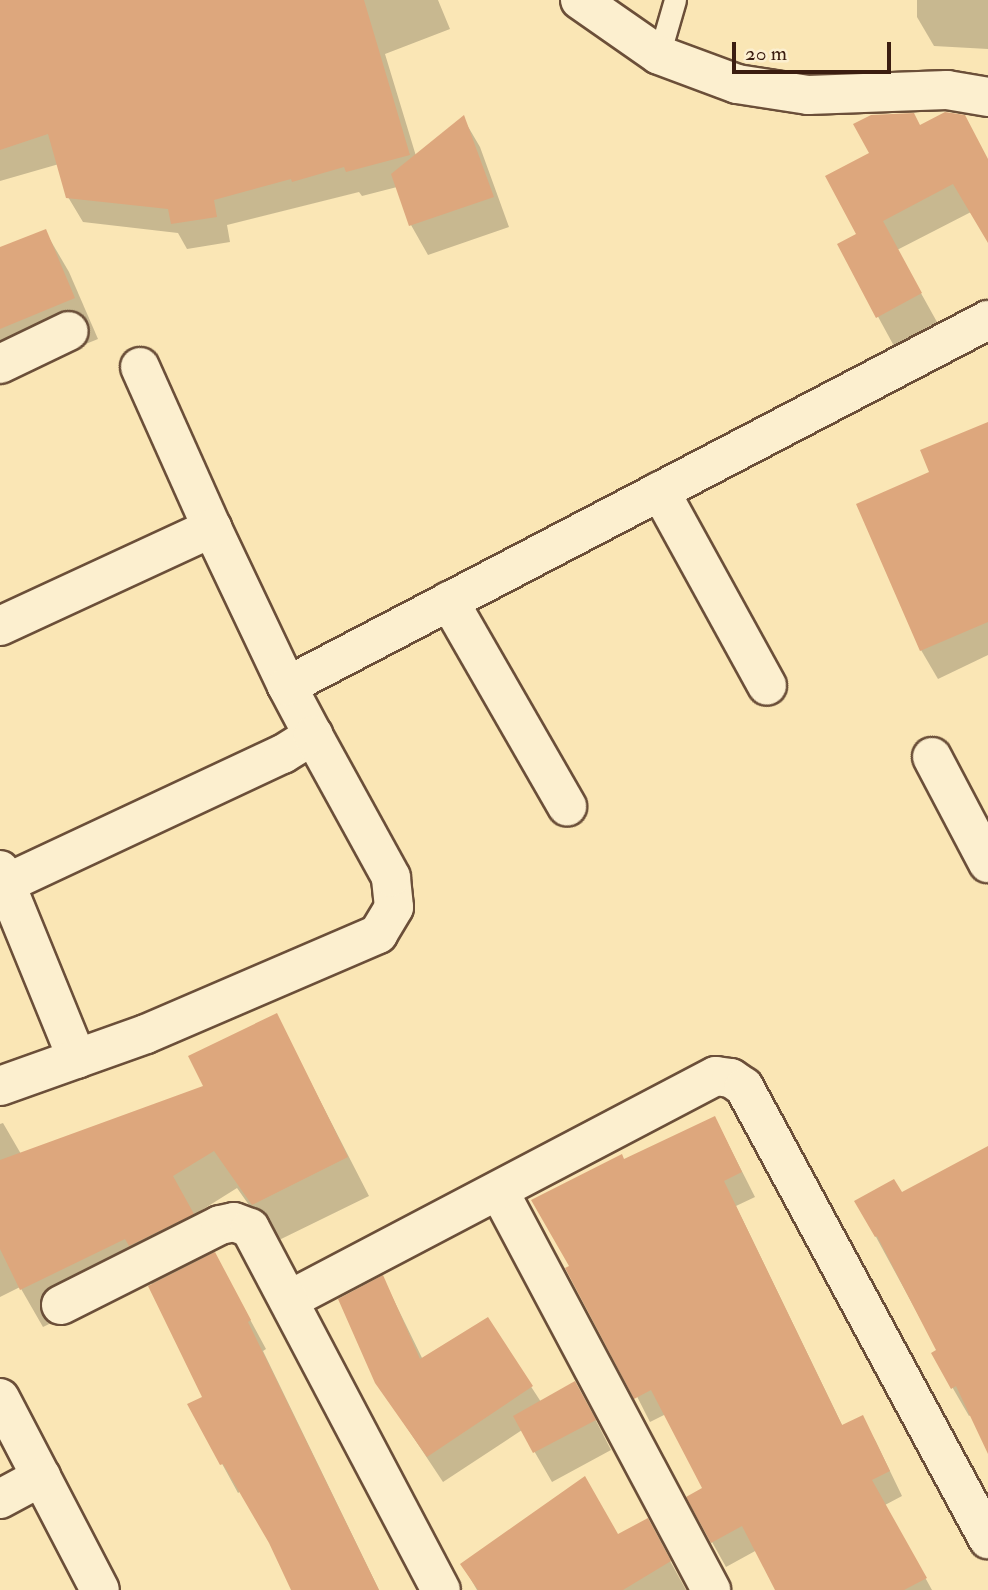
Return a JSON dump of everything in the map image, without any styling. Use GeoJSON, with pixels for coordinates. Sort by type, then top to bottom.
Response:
{"type":"FeatureCollection","features":[{"type":"Feature","properties":{"kind":"street"},"geometry":{"type":"LineString","coordinates":[[580,0],[659,55],[737,84],[808,95],[947,90],[988,97]]}},
{"type":"Feature","properties":{"kind":"street"},"geometry":{"type":"LineString","coordinates":[[287,686],[988,320]]}},
{"type":"Feature","properties":{"kind":"street"},"geometry":{"type":"LineString","coordinates":[[0,364],[69,331]]}},
{"type":"Feature","properties":{"kind":"street"},"geometry":{"type":"LineString","coordinates":[[0,1086],[146,1034],[378,934],[394,907],[391,877],[287,686],[140,368]]}},
{"type":"Feature","properties":{"kind":"street"},"geometry":{"type":"LineString","coordinates":[[660,491],[767,686]]}},
{"type":"Feature","properties":{"kind":"street"},"geometry":{"type":"LineString","coordinates":[[0,626],[212,528]]}},
{"type":"Feature","properties":{"kind":"street"},"geometry":{"type":"LineString","coordinates":[[449,601],[567,806]]}},
{"type":"Feature","properties":{"kind":"street"},"geometry":{"type":"LineString","coordinates":[[77,1059],[3,877],[282,754],[313,735]]}},
{"type":"Feature","properties":{"kind":"street"},"geometry":{"type":"LineString","coordinates":[[932,757],[988,863]]}},
{"type":"Feature","properties":{"kind":"street"},"geometry":{"type":"LineString","coordinates":[[289,1300],[716,1076],[738,1081],[744,1087],[988,1539]]}},
{"type":"Feature","properties":{"kind":"street"},"geometry":{"type":"LineString","coordinates":[[499,1191],[711,1590]]}},
{"type":"Feature","properties":{"kind":"street"},"geometry":{"type":"LineString","coordinates":[[61,1305],[220,1225],[234,1222],[250,1228],[441,1590]]}},
{"type":"Feature","properties":{"kind":"street"},"geometry":{"type":"LineString","coordinates":[[0,1398],[100,1590]]}},
{"type":"Feature","properties":{"kind":"street"},"geometry":{"type":"LineString","coordinates":[[0,1499],[41,1477]]}},
{"type":"Feature","properties":{"kind":"lane"},"geometry":{"type":"LineString","coordinates":[[659,55],[675,0]]}},
{"type":"Feature","properties":{"kind":"building"},"geometry":{"type":"Polygon","coordinates":[[[0,0],[364,0],[410,155],[346,172],[344,167],[292,182],[291,179],[214,200],[217,217],[171,224],[168,209],[66,198],[48,134],[0,150],[0,0]]]}},
{"type":"Feature","properties":{"kind":"building"},"geometry":{"type":"Polygon","coordinates":[[[945,112],[965,115],[988,159],[988,243],[953,184],[883,221],[922,293],[876,318],[837,244],[856,234],[825,176],[869,153],[853,124],[871,115],[914,113],[920,125],[945,112]]]}},
{"type":"Feature","properties":{"kind":"building"},"geometry":{"type":"Polygon","coordinates":[[[464,115],[494,197],[409,226],[391,174],[464,115]]]}},
{"type":"Feature","properties":{"kind":"building"},"geometry":{"type":"Polygon","coordinates":[[[46,229],[75,298],[0,329],[0,247],[46,229]]]}},
{"type":"Feature","properties":{"kind":"building"},"geometry":{"type":"Polygon","coordinates":[[[988,422],[988,622],[920,651],[856,504],[929,472],[920,450],[988,422]]]}},
{"type":"Feature","properties":{"kind":"building"},"geometry":{"type":"Polygon","coordinates":[[[277,1013],[348,1157],[252,1205],[214,1151],[173,1176],[194,1214],[129,1246],[125,1239],[20,1290],[0,1249],[0,1160],[203,1086],[188,1056],[277,1013]]]}},
{"type":"Feature","properties":{"kind":"building"},"geometry":{"type":"Polygon","coordinates":[[[715,1116],[742,1172],[724,1181],[842,1425],[863,1415],[890,1471],[872,1480],[927,1578],[904,1590],[775,1590],[742,1526],[711,1543],[686,1497],[702,1488],[651,1390],[634,1399],[565,1268],[569,1266],[531,1200],[622,1154],[624,1159],[715,1116]]]}},
{"type":"Feature","properties":{"kind":"building"},"geometry":{"type":"Polygon","coordinates":[[[988,1146],[988,1454],[956,1386],[951,1389],[931,1353],[936,1350],[877,1236],[875,1237],[854,1201],[894,1179],[902,1192],[988,1146]]]}},
{"type":"Feature","properties":{"kind":"building"},"geometry":{"type":"Polygon","coordinates":[[[215,1252],[251,1320],[248,1322],[379,1590],[291,1590],[269,1543],[223,1464],[220,1465],[187,1404],[202,1397],[148,1286],[215,1252]]]}},
{"type":"Feature","properties":{"kind":"building"},"geometry":{"type":"Polygon","coordinates":[[[383,1275],[420,1359],[488,1317],[533,1386],[427,1457],[375,1383],[338,1299],[383,1275]]]}},
{"type":"Feature","properties":{"kind":"building"},"geometry":{"type":"Polygon","coordinates":[[[575,1381],[596,1420],[533,1453],[513,1416],[575,1381]]]}},
{"type":"Feature","properties":{"kind":"building"},"geometry":{"type":"Polygon","coordinates":[[[585,1476],[618,1534],[648,1518],[671,1561],[623,1590],[478,1590],[460,1564],[585,1476]]]}}]}
